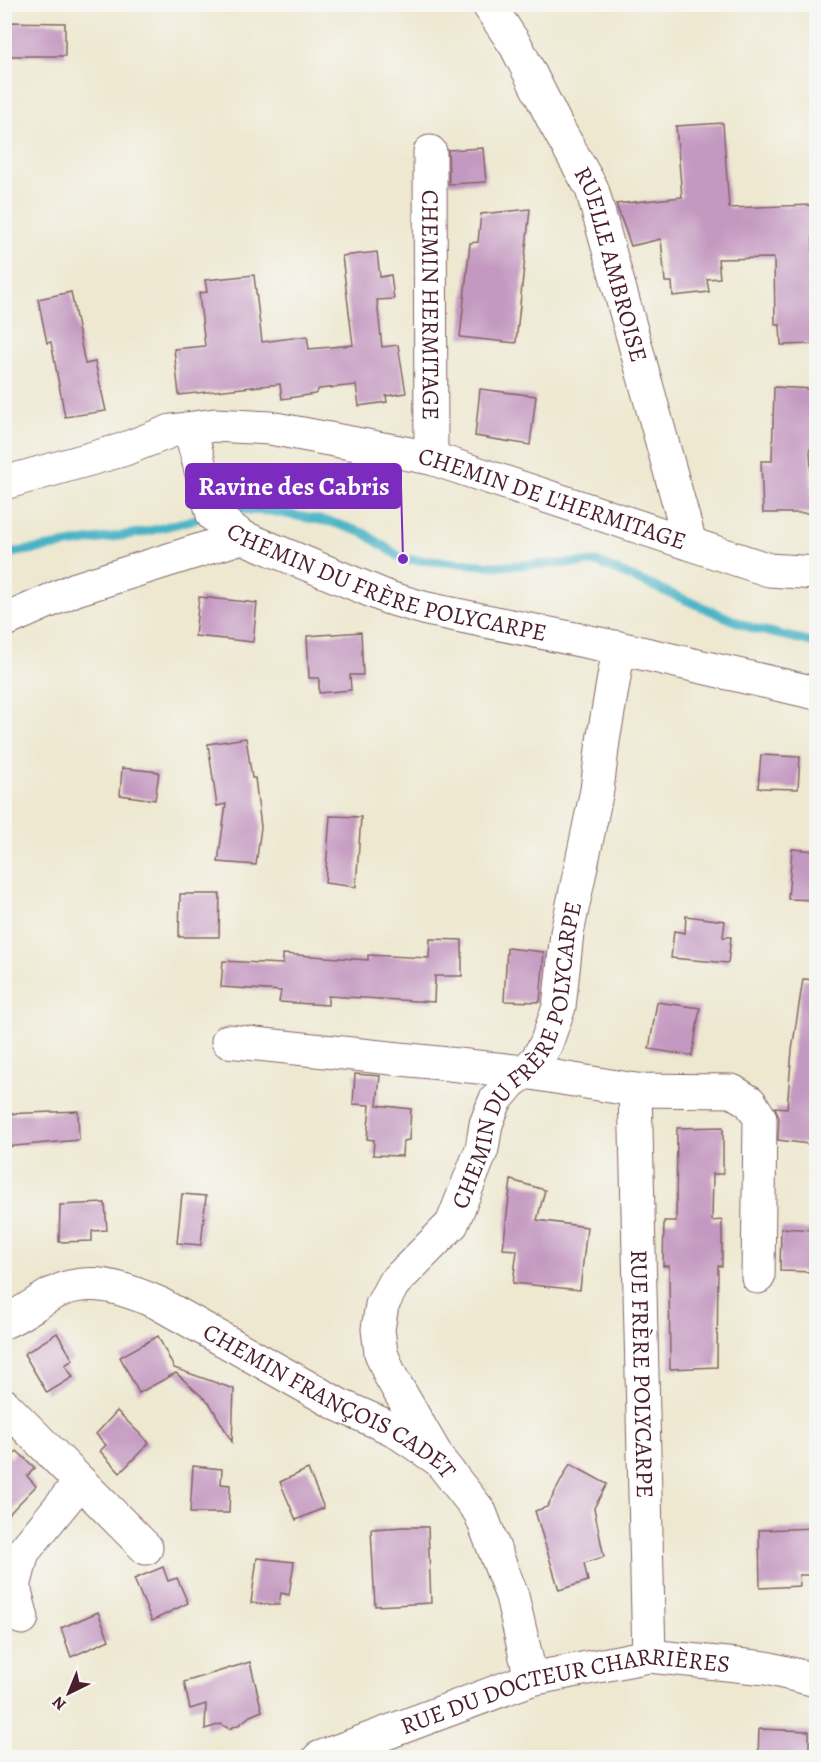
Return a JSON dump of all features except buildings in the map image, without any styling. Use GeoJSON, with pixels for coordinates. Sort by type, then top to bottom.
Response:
{"type":"FeatureCollection","features":[{"type":"Feature","properties":{"kind":"street","name":"RUELLE AMBROISE"},"geometry":{"type":"LineString","coordinates":[[488,4],[516,46],[592,189],[690,543]]}},
{"type":"Feature","properties":{"kind":"street","name":"CHEMIN HERMITAGE"},"geometry":{"type":"LineString","coordinates":[[430,152],[432,458]]}},
{"type":"Feature","properties":{"kind":"street","name":"CHEMIN DE L'HERMITAGE"},"geometry":{"type":"LineString","coordinates":[[4,483],[122,450],[171,431],[216,425],[270,428],[432,458],[769,570],[816,573]]}},
{"type":"Feature","properties":{"kind":"street","name":"CHEMIN DU FRÈRE POLYCARPE"},"geometry":{"type":"LineString","coordinates":[[190,429],[213,515],[242,537],[389,598],[427,609],[619,648],[816,693]]}},
{"type":"Feature","properties":{"kind":"street"},"geometry":{"type":"LineString","coordinates":[[4,621],[76,589],[242,537]]}},
{"type":"Feature","properties":{"kind":"street","name":"CHEMIN DU FRÈRE POLYCARPE"},"geometry":{"type":"LineString","coordinates":[[439,1460],[390,1375],[381,1353],[378,1329],[382,1305],[393,1284],[452,1224],[482,1149],[486,1124],[495,1101],[511,1082],[537,1059],[546,1044],[560,1007],[567,933],[597,790],[619,648]]}},
{"type":"Feature","properties":{"kind":"street"},"geometry":{"type":"LineString","coordinates":[[228,1041],[525,1072],[635,1090],[732,1091],[750,1102],[760,1118],[758,1276]]}},
{"type":"Feature","properties":{"kind":"street","name":"RUE FRÈRE POLYCARPE"},"geometry":{"type":"LineString","coordinates":[[635,1090],[649,1656]]}},
{"type":"Feature","properties":{"kind":"street","name":"CHEMIN FRANÇOIS CADET"},"geometry":{"type":"LineString","coordinates":[[4,1322],[54,1293],[75,1286],[100,1284],[129,1290],[158,1303],[339,1405],[393,1429],[439,1460],[480,1512],[512,1596],[531,1679]]}},
{"type":"Feature","properties":{"kind":"street"},"geometry":{"type":"LineString","coordinates":[[4,1405],[146,1548]]}},
{"type":"Feature","properties":{"kind":"street"},"geometry":{"type":"LineString","coordinates":[[22,1618],[14,1587],[23,1552],[80,1482]]}},
{"type":"Feature","properties":{"kind":"street","name":"RUE DU DOCTEUR CHARRIÈRES"},"geometry":{"type":"LineString","coordinates":[[320,1758],[531,1679],[649,1656],[766,1668],[816,1680]]}},
{"type":"Feature","properties":{"kind":"waterway"},"geometry":{"type":"LineString","coordinates":[[222,512],[235,509],[269,511],[331,522],[364,533],[403,559],[496,566],[596,562],[752,628],[816,643]]}},
{"type":"Feature","properties":{"kind":"waterway"},"geometry":{"type":"LineString","coordinates":[[4,554],[145,532],[208,516]]}},
{"type":"Feature","properties":{"kind":"place","name":"Ravine des Cabris"},"geometry":{"type":"Point","coordinates":[403,559]}}]}
